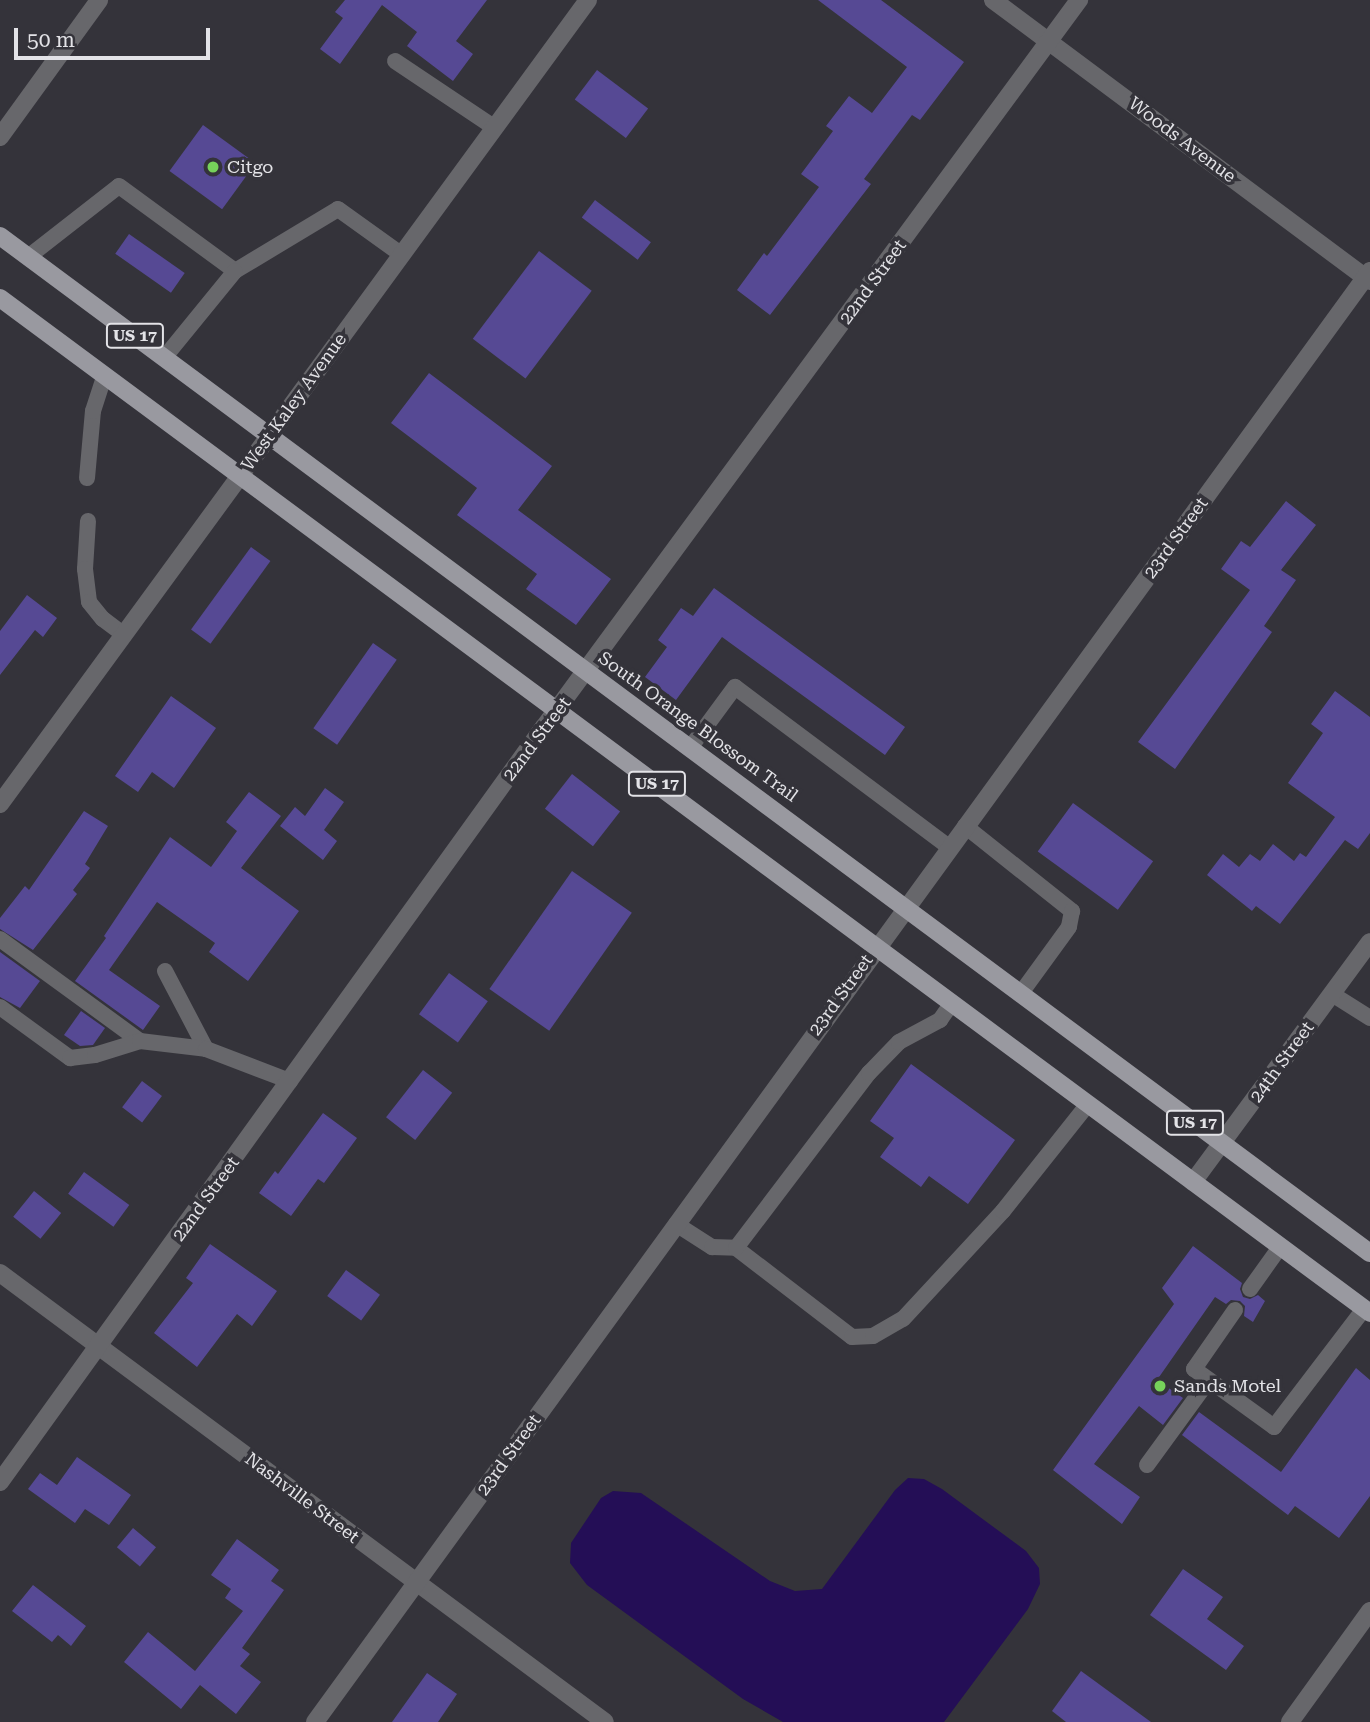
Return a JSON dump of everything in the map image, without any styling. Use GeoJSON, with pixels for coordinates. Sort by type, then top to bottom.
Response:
{"type":"FeatureCollection","features":[{"type":"Feature","properties":{"kind":"main road","name":"South Orange Blossom Trail"},"geometry":{"type":"LineString","coordinates":[[0,236],[1370,1253]]}},
{"type":"Feature","properties":{"kind":"main road","name":"US 17"},"geometry":{"type":"LineString","coordinates":[[0,298],[1367,1311]]}},
{"type":"Feature","properties":{"kind":"street"},"geometry":{"type":"LineString","coordinates":[[0,137],[99,0]]}},
{"type":"Feature","properties":{"kind":"street","name":"West Kaley Avenue"},"geometry":{"type":"LineString","coordinates":[[0,804],[588,0]]}},
{"type":"Feature","properties":{"kind":"street","name":"Woods Avenue"},"geometry":{"type":"LineString","coordinates":[[993,0],[1368,277]]}},
{"type":"Feature","properties":{"kind":"street","name":"22nd Street"},"geometry":{"type":"LineString","coordinates":[[0,1482],[558,710],[1079,0]]}},
{"type":"Feature","properties":{"kind":"street","name":"23rd Street"},"geometry":{"type":"LineString","coordinates":[[315,1722],[876,947],[1368,277]]}},
{"type":"Feature","properties":{"kind":"street","name":"24th Street"},"geometry":{"type":"LineString","coordinates":[[1194,1182],[1370,942]]}},
{"type":"Feature","properties":{"kind":"street","name":"Nashville Street"},"geometry":{"type":"LineString","coordinates":[[0,1273],[605,1722]]}},
{"type":"Feature","properties":{"kind":"street"},"geometry":{"type":"LineString","coordinates":[[1290,1722],[1370,1611]]}},
{"type":"Feature","properties":{"kind":"lane"},"geometry":{"type":"LineString","coordinates":[[395,61],[495,128]]}},
{"type":"Feature","properties":{"kind":"lane"},"geometry":{"type":"LineString","coordinates":[[27,257],[119,186],[235,271]]}},
{"type":"Feature","properties":{"kind":"lane"},"geometry":{"type":"LineString","coordinates":[[164,358],[235,271],[338,209],[402,254]]}},
{"type":"Feature","properties":{"kind":"lane"},"geometry":{"type":"LineString","coordinates":[[87,478],[93,411],[105,375]]}},
{"type":"Feature","properties":{"kind":"lane"},"geometry":{"type":"LineString","coordinates":[[88,521],[85,569],[89,602],[103,620],[124,635]]}},
{"type":"Feature","properties":{"kind":"lane"},"geometry":{"type":"LineString","coordinates":[[690,748],[735,687],[950,848]]}},
{"type":"Feature","properties":{"kind":"lane"},"geometry":{"type":"LineString","coordinates":[[965,826],[1072,911],[1069,927],[1021,993]]}},
{"type":"Feature","properties":{"kind":"lane"},"geometry":{"type":"LineString","coordinates":[[0,939],[141,1041]]}},
{"type":"Feature","properties":{"kind":"lane"},"geometry":{"type":"LineString","coordinates":[[164,971],[206,1049]]}},
{"type":"Feature","properties":{"kind":"lane"},"geometry":{"type":"LineString","coordinates":[[1332,994],[1370,1017]]}},
{"type":"Feature","properties":{"kind":"lane"},"geometry":{"type":"LineString","coordinates":[[736,1248],[869,1073],[899,1042],[940,1020],[952,1003]]}},
{"type":"Feature","properties":{"kind":"lane"},"geometry":{"type":"LineString","coordinates":[[0,1007],[70,1058],[95,1055],[141,1041],[206,1049],[290,1081]]}},
{"type":"Feature","properties":{"kind":"lane"},"geometry":{"type":"LineString","coordinates":[[676,1224],[712,1247],[736,1248],[852,1337],[873,1336],[903,1319],[1003,1211],[1088,1104]]}},
{"type":"Feature","properties":{"kind":"lane"},"geometry":{"type":"LineString","coordinates":[[1250,1289],[1280,1247]]}},
{"type":"Feature","properties":{"kind":"lane"},"geometry":{"type":"LineString","coordinates":[[1235,1310],[1194,1369],[1274,1427],[1367,1311]]}},
{"type":"Feature","properties":{"kind":"lane"},"geometry":{"type":"LineString","coordinates":[[1147,1465],[1209,1380]]}},
{"type":"Feature","properties":{"kind":"shaded area"},"geometry":{"type":"Polygon","coordinates":[[[908,1478],[924,1479],[942,1489],[1026,1551],[1039,1568],[1040,1584],[1028,1609],[944,1722],[783,1722],[743,1699],[587,1585],[570,1563],[571,1543],[601,1498],[613,1491],[641,1493],[770,1581],[795,1591],[822,1589],[895,1490],[908,1478]]]}},
{"type":"Feature","properties":{"kind":"building"},"geometry":{"type":"Polygon","coordinates":[[[345,0],[487,0],[456,41],[473,54],[453,81],[407,46],[417,32],[382,5],[340,64],[320,49],[343,18],[335,12],[345,0]]]}},
{"type":"Feature","properties":{"kind":"building"},"geometry":{"type":"Polygon","coordinates":[[[818,0],[881,0],[964,62],[920,120],[912,115],[864,179],[871,184],[770,315],[737,290],[764,253],[767,256],[819,187],[801,174],[833,131],[826,126],[849,96],[872,113],[907,67],[818,0]]]}},
{"type":"Feature","properties":{"kind":"building"},"geometry":{"type":"Polygon","coordinates":[[[597,70],[648,109],[626,138],[575,100],[597,70]]]}},
{"type":"Feature","properties":{"kind":"building","name":"Citgo"},"geometry":{"type":"Polygon","coordinates":[[[203,125],[256,163],[222,209],[169,171],[203,125]]]}},
{"type":"Feature","properties":{"kind":"building"},"geometry":{"type":"Polygon","coordinates":[[[595,200],[651,242],[638,260],[582,218],[595,200]]]}},
{"type":"Feature","properties":{"kind":"building"},"geometry":{"type":"Polygon","coordinates":[[[129,234],[185,273],[171,293],[115,254],[129,234]]]}},
{"type":"Feature","properties":{"kind":"building"},"geometry":{"type":"Polygon","coordinates":[[[539,251],[592,291],[526,379],[473,339],[539,251]]]}},
{"type":"Feature","properties":{"kind":"building"},"geometry":{"type":"Polygon","coordinates":[[[429,373],[552,466],[518,510],[611,579],[576,625],[526,589],[537,574],[457,515],[477,488],[391,423],[429,373]]]}},
{"type":"Feature","properties":{"kind":"building"},"geometry":{"type":"Polygon","coordinates":[[[1286,501],[1316,525],[1281,570],[1296,580],[1264,626],[1272,632],[1175,769],[1138,742],[1250,590],[1221,569],[1241,541],[1250,547],[1286,501]]]}},
{"type":"Feature","properties":{"kind":"building"},"geometry":{"type":"Polygon","coordinates":[[[251,547],[270,561],[210,644],[191,630],[251,547]]]}},
{"type":"Feature","properties":{"kind":"building"},"geometry":{"type":"Polygon","coordinates":[[[714,588],[905,727],[885,755],[722,637],[676,700],[645,677],[667,647],[658,640],[681,608],[693,616],[714,588]]]}},
{"type":"Feature","properties":{"kind":"building"},"geometry":{"type":"Polygon","coordinates":[[[27,595],[57,618],[43,637],[35,630],[0,675],[0,631],[27,595]]]}},
{"type":"Feature","properties":{"kind":"building"},"geometry":{"type":"Polygon","coordinates":[[[373,643],[397,660],[337,745],[313,728],[373,643]]]}},
{"type":"Feature","properties":{"kind":"building"},"geometry":{"type":"Polygon","coordinates":[[[1335,691],[1370,717],[1370,833],[1358,849],[1345,840],[1280,924],[1256,906],[1252,911],[1207,875],[1223,854],[1239,867],[1250,854],[1260,861],[1273,844],[1294,861],[1300,853],[1306,857],[1335,817],[1288,783],[1323,733],[1311,724],[1335,691]]]}},
{"type":"Feature","properties":{"kind":"building"},"geometry":{"type":"Polygon","coordinates":[[[171,696],[216,728],[174,788],[152,772],[138,792],[115,776],[171,696]]]}},
{"type":"Feature","properties":{"kind":"building"},"geometry":{"type":"Polygon","coordinates":[[[572,774],[620,812],[593,846],[545,809],[572,774]]]}},
{"type":"Feature","properties":{"kind":"building"},"geometry":{"type":"Polygon","coordinates":[[[325,788],[344,802],[324,830],[337,841],[323,860],[280,826],[295,807],[305,816],[325,788]]]}},
{"type":"Feature","properties":{"kind":"building"},"geometry":{"type":"Polygon","coordinates":[[[249,792],[281,816],[241,868],[299,911],[248,981],[209,952],[215,943],[157,902],[109,970],[160,1006],[143,1030],[75,981],[106,938],[104,936],[170,837],[211,867],[237,831],[226,822],[249,792]]]}},
{"type":"Feature","properties":{"kind":"building"},"geometry":{"type":"Polygon","coordinates":[[[1073,803],[1153,861],[1118,910],[1038,852],[1073,803]]]}},
{"type":"Feature","properties":{"kind":"building"},"geometry":{"type":"Polygon","coordinates":[[[84,811],[108,826],[85,864],[90,868],[73,890],[77,894],[33,950],[0,929],[0,918],[25,886],[29,890],[84,811]]]}},
{"type":"Feature","properties":{"kind":"building"},"geometry":{"type":"Polygon","coordinates":[[[572,871],[632,913],[549,1031],[489,989],[572,871]]]}},
{"type":"Feature","properties":{"kind":"building"},"geometry":{"type":"Polygon","coordinates":[[[0,952],[40,981],[20,1008],[0,997],[0,952]]]}},
{"type":"Feature","properties":{"kind":"building"},"geometry":{"type":"Polygon","coordinates":[[[449,973],[488,1001],[458,1042],[419,1014],[449,973]]]}},
{"type":"Feature","properties":{"kind":"building"},"geometry":{"type":"Polygon","coordinates":[[[81,1011],[105,1028],[93,1045],[80,1046],[64,1035],[81,1011]]]}},
{"type":"Feature","properties":{"kind":"building"},"geometry":{"type":"Polygon","coordinates":[[[911,1064],[1015,1140],[968,1204],[929,1176],[921,1187],[880,1157],[894,1138],[870,1121],[911,1064]]]}},
{"type":"Feature","properties":{"kind":"building"},"geometry":{"type":"Polygon","coordinates":[[[423,1070],[452,1093],[415,1140],[386,1117],[423,1070]]]}},
{"type":"Feature","properties":{"kind":"building"},"geometry":{"type":"Polygon","coordinates":[[[142,1081],[162,1096],[142,1122],[122,1107],[142,1081]]]}},
{"type":"Feature","properties":{"kind":"building"},"geometry":{"type":"Polygon","coordinates":[[[323,1113],[357,1138],[324,1183],[318,1179],[291,1216],[259,1193],[275,1171],[278,1174],[323,1113]]]}},
{"type":"Feature","properties":{"kind":"building"},"geometry":{"type":"Polygon","coordinates":[[[84,1172],[129,1205],[113,1227],[68,1194],[84,1172]]]}},
{"type":"Feature","properties":{"kind":"building"},"geometry":{"type":"Polygon","coordinates":[[[34,1191],[61,1213],[40,1239],[13,1217],[34,1191]]]}},
{"type":"Feature","properties":{"kind":"building"},"geometry":{"type":"Polygon","coordinates":[[[210,1244],[277,1291],[252,1326],[237,1314],[197,1367],[154,1333],[193,1283],[186,1278],[210,1244]]]}},
{"type":"Feature","properties":{"kind":"building"},"geometry":{"type":"Polygon","coordinates":[[[1193,1246],[1242,1283],[1240,1289],[1243,1297],[1250,1299],[1258,1295],[1265,1301],[1253,1322],[1244,1316],[1245,1306],[1240,1301],[1231,1300],[1226,1304],[1215,1297],[1157,1380],[1183,1398],[1163,1425],[1139,1406],[1094,1464],[1140,1497],[1122,1524],[1053,1470],[1174,1304],[1162,1288],[1193,1246]]]}},
{"type":"Feature","properties":{"kind":"building"},"geometry":{"type":"Polygon","coordinates":[[[346,1270],[380,1295],[361,1321],[327,1296],[346,1270]]]}},
{"type":"Feature","properties":{"kind":"building"},"geometry":{"type":"Polygon","coordinates":[[[1356,1368],[1370,1380],[1370,1496],[1339,1538],[1295,1506],[1288,1515],[1182,1435],[1199,1412],[1281,1472],[1356,1368]]]}},
{"type":"Feature","properties":{"kind":"building"},"geometry":{"type":"Polygon","coordinates":[[[77,1457],[131,1495],[109,1525],[85,1509],[75,1523],[28,1489],[40,1473],[57,1485],[77,1457]]]}},
{"type":"Feature","properties":{"kind":"building"},"geometry":{"type":"Polygon","coordinates":[[[133,1528],[156,1547],[140,1566],[117,1547],[133,1528]]]}},
{"type":"Feature","properties":{"kind":"building"},"geometry":{"type":"Polygon","coordinates":[[[237,1539],[279,1570],[271,1581],[284,1590],[242,1648],[250,1654],[240,1666],[261,1682],[236,1714],[200,1685],[181,1709],[124,1662],[148,1632],[195,1671],[243,1611],[225,1598],[231,1589],[211,1575],[237,1539]]]}},
{"type":"Feature","properties":{"kind":"building"},"geometry":{"type":"Polygon","coordinates":[[[1183,1569],[1223,1597],[1207,1619],[1244,1646],[1226,1670],[1150,1615],[1183,1569]]]}},
{"type":"Feature","properties":{"kind":"building"},"geometry":{"type":"Polygon","coordinates":[[[33,1585],[86,1626],[71,1646],[58,1635],[52,1642],[12,1611],[33,1585]]]}},
{"type":"Feature","properties":{"kind":"building"},"geometry":{"type":"Polygon","coordinates":[[[1081,1671],[1151,1722],[1066,1722],[1052,1711],[1081,1671]]]}},
{"type":"Feature","properties":{"kind":"building"},"geometry":{"type":"Polygon","coordinates":[[[427,1673],[457,1694],[438,1722],[392,1722],[427,1673]]]}},
{"type":"Feature","properties":{"kind":"place","name":"Citgo"},"geometry":{"type":"Point","coordinates":[213,167]}},
{"type":"Feature","properties":{"kind":"place","name":"Sands Motel"},"geometry":{"type":"Point","coordinates":[1160,1386]}}]}
